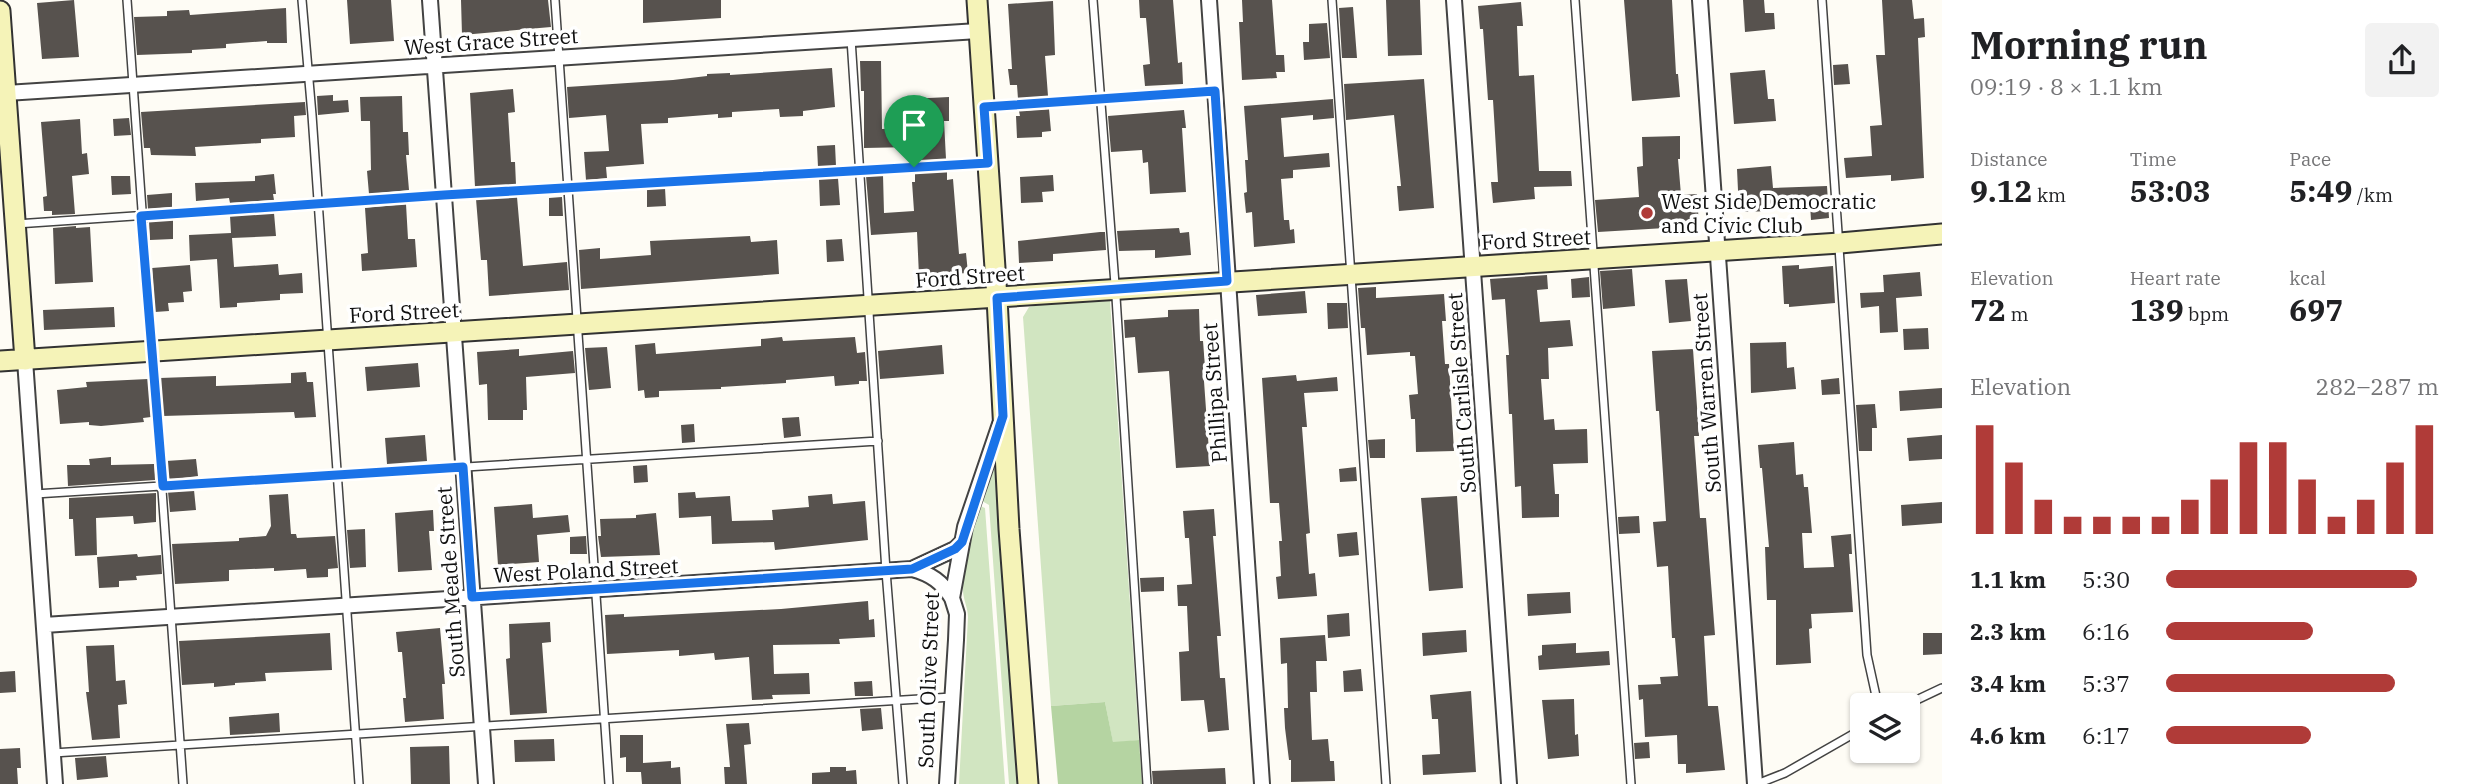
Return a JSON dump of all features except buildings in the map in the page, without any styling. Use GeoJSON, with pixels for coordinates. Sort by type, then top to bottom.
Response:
{"type":"FeatureCollection","features":[{"type":"Feature","properties":{"kind":"street","name":"South Meade Street"},"geometry":{"type":"LineString","coordinates":[[430,0],[486,784]]}},
{"type":"Feature","properties":{"kind":"street","name":"South Olive Street"},"geometry":{"type":"LineString","coordinates":[[977,0],[1015,628],[1028,784]]}},
{"type":"Feature","properties":{"kind":"street","name":"Phillipa Street"},"geometry":{"type":"LineString","coordinates":[[1209,0],[1262,784]]}},
{"type":"Feature","properties":{"kind":"street","name":"South Carlisle Street"},"geometry":{"type":"LineString","coordinates":[[1454,0],[1509,784]]}},
{"type":"Feature","properties":{"kind":"street","name":"South Warren Street"},"geometry":{"type":"LineString","coordinates":[[1700,0],[1756,784]]}},
{"type":"Feature","properties":{"kind":"street"},"geometry":{"type":"LineString","coordinates":[[0,11],[55,784]]}},
{"type":"Feature","properties":{"kind":"street","name":"West Grace Street"},"geometry":{"type":"LineString","coordinates":[[6,93],[978,31]]}},
{"type":"Feature","properties":{"kind":"street","name":"Ford Street"},"geometry":{"type":"LineString","coordinates":[[0,361],[1840,243],[1942,234]]}},
{"type":"Feature","properties":{"kind":"street","name":"South Olive Street"},"geometry":{"type":"LineString","coordinates":[[947,784],[957,614],[952,598],[962,542],[1003,416]]}},
{"type":"Feature","properties":{"kind":"street"},"geometry":{"type":"LineString","coordinates":[[912,569],[955,549],[962,542]]}},
{"type":"Feature","properties":{"kind":"street"},"geometry":{"type":"LineString","coordinates":[[912,569],[929,573],[946,588],[952,598]]}},
{"type":"Feature","properties":{"kind":"street","name":"West Poland Street"},"geometry":{"type":"LineString","coordinates":[[44,625],[912,569]]}},
{"type":"Feature","properties":{"kind":"lane"},"geometry":{"type":"LineString","coordinates":[[127,0],[183,784]]}},
{"type":"Feature","properties":{"kind":"lane"},"geometry":{"type":"LineString","coordinates":[[302,0],[359,784]]}},
{"type":"Feature","properties":{"kind":"lane"},"geometry":{"type":"LineString","coordinates":[[555,0],[610,784]]}},
{"type":"Feature","properties":{"kind":"lane"},"geometry":{"type":"LineString","coordinates":[[1093,0],[1147,784]]}},
{"type":"Feature","properties":{"kind":"lane"},"geometry":{"type":"LineString","coordinates":[[1332,0],[1386,784]]}},
{"type":"Feature","properties":{"kind":"lane"},"geometry":{"type":"LineString","coordinates":[[1575,0],[1631,784]]}},
{"type":"Feature","properties":{"kind":"lane"},"geometry":{"type":"LineString","coordinates":[[1822,0],[1867,655],[1875,693]]}},
{"type":"Feature","properties":{"kind":"lane"},"geometry":{"type":"LineString","coordinates":[[851,39],[886,571],[903,784]]}},
{"type":"Feature","properties":{"kind":"lane"},"geometry":{"type":"LineString","coordinates":[[984,107],[1215,91]]}},
{"type":"Feature","properties":{"kind":"lane"},"geometry":{"type":"LineString","coordinates":[[15,225],[444,195],[988,163]]}},
{"type":"Feature","properties":{"kind":"lane"},"geometry":{"type":"LineString","coordinates":[[34,494],[878,441]]}},
{"type":"Feature","properties":{"kind":"lane"},"geometry":{"type":"LineString","coordinates":[[1920,698],[1942,688]]}},
{"type":"Feature","properties":{"kind":"lane"},"geometry":{"type":"LineString","coordinates":[[53,753],[952,697]]}},
{"type":"Feature","properties":{"kind":"lane"},"geometry":{"type":"LineString","coordinates":[[1756,784],[1784,773],[1850,736]]}},
{"type":"Feature","properties":{"kind":"green space"},"geometry":{"type":"Polygon","coordinates":[[[1110,301],[1139,740],[1113,743],[1105,702],[1051,706],[1023,317],[1029,307],[1039,305],[1110,301]]]}},
{"type":"Feature","properties":{"kind":"green space"},"geometry":{"type":"Polygon","coordinates":[[[994,469],[1018,784],[1009,784],[989,505],[982,501],[994,469]]]}},
{"type":"Feature","properties":{"kind":"green space"},"geometry":{"type":"Polygon","coordinates":[[[980,506],[985,508],[1005,784],[959,784],[968,617],[963,579],[968,547],[980,506]]]}},
{"type":"Feature","properties":{"kind":"green space"},"geometry":{"type":"Polygon","coordinates":[[[1105,702],[1113,742],[1139,740],[1142,784],[1058,784],[1051,706],[1105,702]]]}},
{"type":"Feature","properties":{"kind":"place","name":"West Side Democratic and Civic Club"},"geometry":{"type":"Point","coordinates":[1647,213]}},
{"type":"Feature","properties":{"kind":"route"},"geometry":{"type":"LineString","coordinates":[[1215,91],[1227,281],[997,298],[1003,416],[962,542],[955,549],[912,569],[472,597],[463,467],[163,486],[141,216],[914,167],[988,163],[984,107],[1215,91]]}}]}
